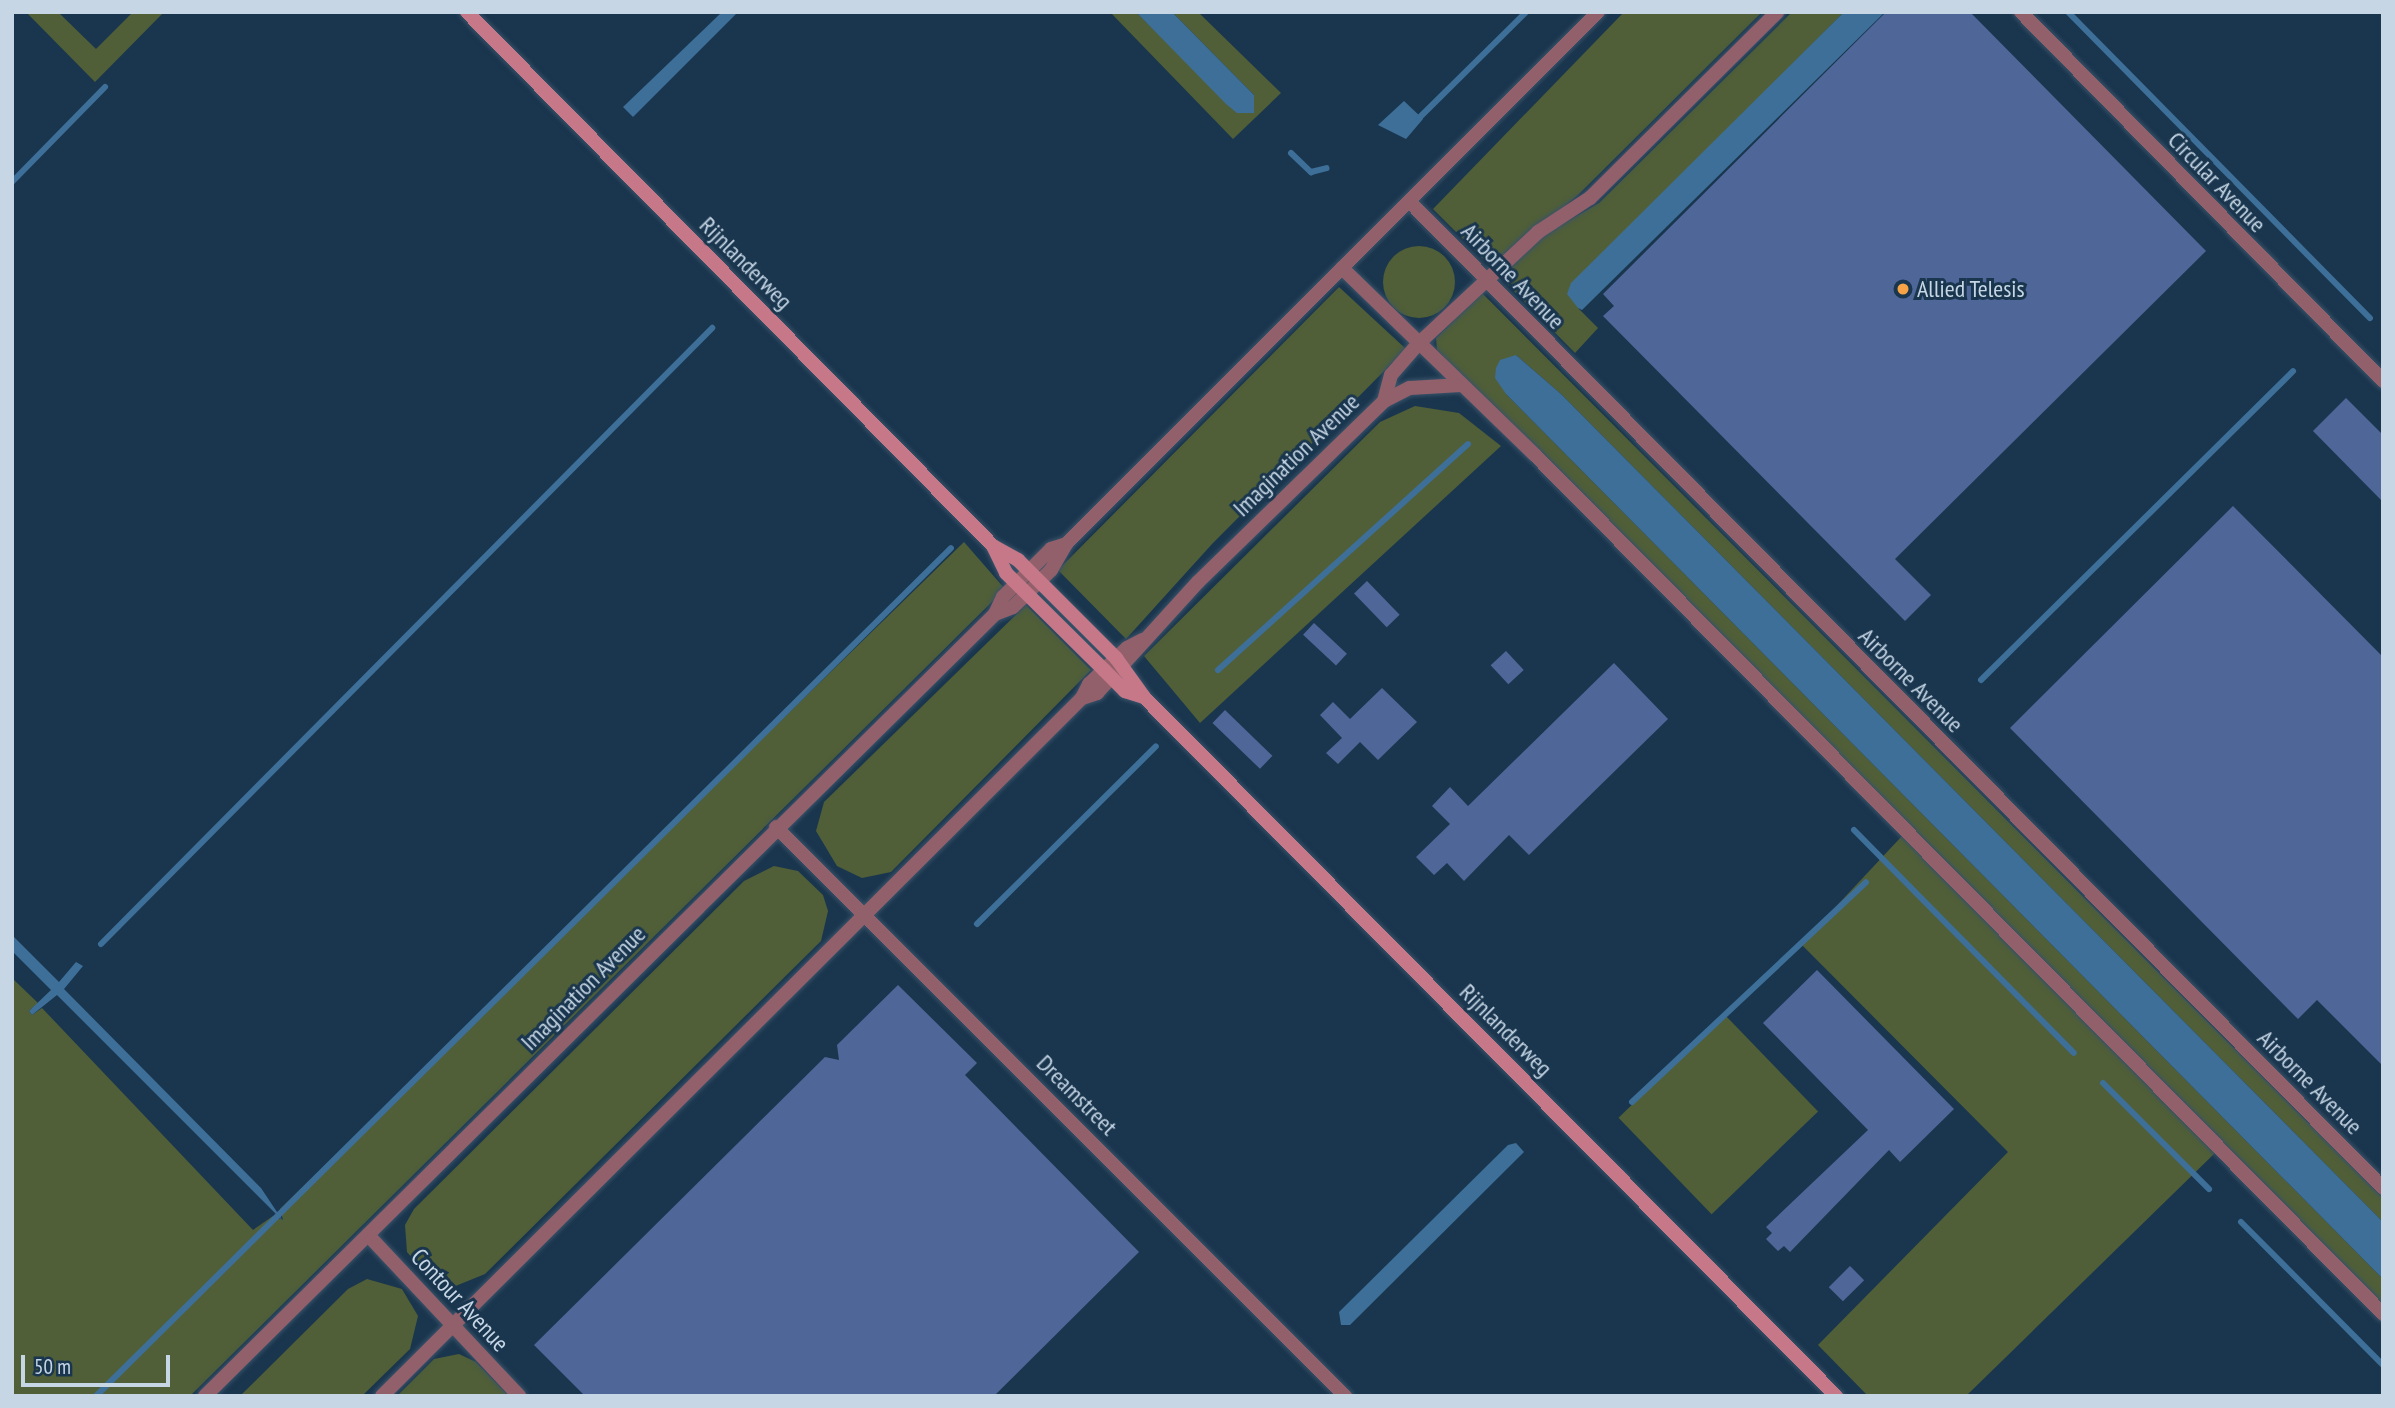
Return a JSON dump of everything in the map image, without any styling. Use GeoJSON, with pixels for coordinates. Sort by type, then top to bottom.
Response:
{"type":"FeatureCollection","features":[{"type":"Feature","properties":{"kind":"street","name":"Rijnlanderweg"},"geometry":{"type":"LineString","coordinates":[[467,12],[993,546],[1034,576],[1120,662],[1144,697],[1836,1396]]}},
{"type":"Feature","properties":{"kind":"street","name":"Imagination Avenue"},"geometry":{"type":"LineString","coordinates":[[205,1396],[776,827],[1034,576],[1051,550],[1066,544],[1598,12]]}},
{"type":"Feature","properties":{"kind":"street","name":"Imagination Avenue"},"geometry":{"type":"LineString","coordinates":[[382,1396],[1384,401],[1391,375],[1417,345],[1538,232],[1590,198],[1777,12]]}},
{"type":"Feature","properties":{"kind":"street","name":"Circular Avenue"},"geometry":{"type":"LineString","coordinates":[[2021,12],[2383,381]]}},
{"type":"Feature","properties":{"kind":"street","name":"Airborne Avenue"},"geometry":{"type":"LineString","coordinates":[[1409,201],[2383,1188]]}},
{"type":"Feature","properties":{"kind":"street"},"geometry":{"type":"LineString","coordinates":[[1342,268],[2383,1314]]}},
{"type":"Feature","properties":{"kind":"street"},"geometry":{"type":"LineString","coordinates":[[1384,401],[1410,388],[1461,385]]}},
{"type":"Feature","properties":{"kind":"street","name":"Rijnlanderweg"},"geometry":{"type":"LineString","coordinates":[[993,546],[1022,588],[1125,691],[1144,697]]}},
{"type":"Feature","properties":{"kind":"street","name":"Dreamstreet"},"geometry":{"type":"LineString","coordinates":[[776,827],[1345,1396]]}},
{"type":"Feature","properties":{"kind":"street","name":"Contour Avenue"},"geometry":{"type":"LineString","coordinates":[[368,1235],[455,1323],[479,1358],[519,1396]]}},
{"type":"Feature","properties":{"kind":"green space"},"geometry":{"type":"Polygon","coordinates":[[[26,12],[58,12],[96,49],[133,12],[164,12],[95,82],[26,12]]]}},
{"type":"Feature","properties":{"kind":"green space"},"geometry":{"type":"Polygon","coordinates":[[[1110,12],[1136,12],[1238,113],[1254,95],[1172,12],[1198,12],[1281,93],[1233,139],[1110,12]]]}},
{"type":"Feature","properties":{"kind":"green space"},"geometry":{"type":"Polygon","coordinates":[[[1624,12],[1762,12],[1578,195],[1491,267],[1433,209],[1624,12]]]}},
{"type":"Feature","properties":{"kind":"green space"},"geometry":{"type":"Polygon","coordinates":[[[1792,12],[1844,12],[1715,142],[1578,308],[1598,328],[1575,353],[1498,275],[1549,232],[1599,203],[1792,12]]]}},
{"type":"Feature","properties":{"kind":"green space"},"geometry":{"type":"Polygon","coordinates":[[[1419,246],[1439,252],[1449,262],[1455,282],[1449,302],[1439,312],[1419,318],[1399,312],[1389,302],[1383,282],[1389,262],[1399,252],[1419,246]]]}},
{"type":"Feature","properties":{"kind":"green space"},"geometry":{"type":"Polygon","coordinates":[[[1339,287],[1406,349],[1212,544],[1126,639],[1058,570],[1339,287]]]}},
{"type":"Feature","properties":{"kind":"green space"},"geometry":{"type":"Polygon","coordinates":[[[1482,293],[2383,1198],[2383,1222],[1561,394],[1516,355],[1506,394],[2383,1279],[2383,1305],[1437,350],[1436,338],[1482,293]]]}},
{"type":"Feature","properties":{"kind":"green space"},"geometry":{"type":"Polygon","coordinates":[[[1415,406],[1459,413],[1501,446],[1200,723],[1144,656],[1380,422],[1415,406]]]}},
{"type":"Feature","properties":{"kind":"green space"},"geometry":{"type":"Polygon","coordinates":[[[964,542],[1005,589],[190,1396],[12,1396],[12,978],[38,1003],[29,1011],[32,1015],[42,1008],[253,1230],[273,1216],[283,1220],[280,1209],[964,542]]]}},
{"type":"Feature","properties":{"kind":"green space"},"geometry":{"type":"Polygon","coordinates":[[[1026,605],[1091,670],[891,872],[862,878],[837,866],[816,831],[824,802],[1026,605]]]}},
{"type":"Feature","properties":{"kind":"green space"},"geometry":{"type":"Polygon","coordinates":[[[1902,836],[2215,1153],[1966,1396],[1868,1396],[1818,1345],[2008,1152],[1801,944],[1902,836]]]}},
{"type":"Feature","properties":{"kind":"green space"},"geometry":{"type":"Polygon","coordinates":[[[774,866],[798,871],[823,895],[828,911],[821,941],[485,1274],[453,1287],[430,1278],[407,1252],[405,1225],[414,1209],[744,881],[774,866]]]}},
{"type":"Feature","properties":{"kind":"green space"},"geometry":{"type":"Polygon","coordinates":[[[1725,1015],[1818,1111],[1712,1214],[1619,1118],[1725,1015]]]}},
{"type":"Feature","properties":{"kind":"green space"},"geometry":{"type":"Polygon","coordinates":[[[367,1279],[402,1289],[418,1316],[410,1349],[362,1396],[240,1396],[348,1289],[367,1279]]]}},
{"type":"Feature","properties":{"kind":"green space"},"geometry":{"type":"Polygon","coordinates":[[[459,1354],[476,1362],[509,1396],[397,1396],[434,1359],[459,1354]]]}},
{"type":"Feature","properties":{"kind":"water"},"geometry":{"type":"Polygon","coordinates":[[[722,12],[738,12],[633,117],[623,107],[722,12]]]}},
{"type":"Feature","properties":{"kind":"water"},"geometry":{"type":"Polygon","coordinates":[[[1136,12],[1172,12],[1254,95],[1254,113],[1237,113],[1226,104],[1136,12]]]}},
{"type":"Feature","properties":{"kind":"water"},"geometry":{"type":"Polygon","coordinates":[[[1844,12],[1885,12],[1582,310],[1578,308],[1567,294],[1571,283],[1844,12]]]}},
{"type":"Feature","properties":{"kind":"water"},"geometry":{"type":"Polygon","coordinates":[[[1404,101],[1423,119],[1406,139],[1378,125],[1404,101]]]}},
{"type":"Feature","properties":{"kind":"water"},"geometry":{"type":"Polygon","coordinates":[[[1516,355],[1561,394],[2383,1222],[2383,1279],[1506,394],[1495,378],[1496,368],[1500,360],[1516,355]]]}},
{"type":"Feature","properties":{"kind":"water"},"geometry":{"type":"Polygon","coordinates":[[[12,935],[59,982],[76,962],[83,966],[64,989],[261,1188],[283,1221],[57,995],[32,1015],[29,1011],[51,990],[12,951],[12,935]]]}},
{"type":"Feature","properties":{"kind":"water"},"geometry":{"type":"Polygon","coordinates":[[[1516,1143],[1524,1152],[1350,1325],[1341,1325],[1339,1312],[1508,1145],[1516,1143]]]}},
{"type":"Feature","properties":{"kind":"building"},"geometry":{"type":"Polygon","coordinates":[[[1886,12],[1970,12],[2206,251],[1895,559],[1931,595],[1905,621],[1603,316],[1614,306],[1603,294],[1886,12]]]}},
{"type":"Feature","properties":{"kind":"building"},"geometry":{"type":"Polygon","coordinates":[[[2346,398],[2383,435],[2383,502],[2313,431],[2346,398]]]}},
{"type":"Feature","properties":{"kind":"building"},"geometry":{"type":"Polygon","coordinates":[[[2233,506],[2383,657],[2383,1066],[2317,1000],[2298,1019],[2010,728],[2233,506]]]}},
{"type":"Feature","properties":{"kind":"building"},"geometry":{"type":"Polygon","coordinates":[[[1367,581],[1400,615],[1387,627],[1354,594],[1367,581]]]}},
{"type":"Feature","properties":{"kind":"building"},"geometry":{"type":"Polygon","coordinates":[[[1314,623],[1347,654],[1336,665],[1303,635],[1314,623]]]}},
{"type":"Feature","properties":{"kind":"building"},"geometry":{"type":"Polygon","coordinates":[[[1506,651],[1524,670],[1508,684],[1491,665],[1506,651]]]}},
{"type":"Feature","properties":{"kind":"building"},"geometry":{"type":"Polygon","coordinates":[[[1614,663],[1668,719],[1529,855],[1509,835],[1464,881],[1447,863],[1434,875],[1416,857],[1450,824],[1432,806],[1450,787],[1468,806],[1614,663]]]}},
{"type":"Feature","properties":{"kind":"building"},"geometry":{"type":"Polygon","coordinates":[[[1382,688],[1417,722],[1378,760],[1360,742],[1338,764],[1326,753],[1342,738],[1320,715],[1333,702],[1350,719],[1382,688]]]}},
{"type":"Feature","properties":{"kind":"building"},"geometry":{"type":"Polygon","coordinates":[[[1225,710],[1272,756],[1260,769],[1212,723],[1225,710]]]}},
{"type":"Feature","properties":{"kind":"building"},"geometry":{"type":"Polygon","coordinates":[[[1817,970],[1954,1109],[1900,1162],[1889,1150],[1790,1252],[1784,1246],[1778,1251],[1766,1239],[1772,1233],[1766,1227],[1868,1130],[1763,1023],[1817,970]]]}},
{"type":"Feature","properties":{"kind":"building"},"geometry":{"type":"Polygon","coordinates":[[[898,985],[977,1063],[965,1075],[1139,1252],[994,1396],[585,1396],[534,1345],[825,1057],[839,1060],[837,1045],[898,985]]]}},
{"type":"Feature","properties":{"kind":"building"},"geometry":{"type":"Polygon","coordinates":[[[1850,1266],[1864,1280],[1843,1301],[1829,1287],[1850,1266]]]}},
{"type":"Feature","properties":{"kind":"waterway"},"geometry":{"type":"LineString","coordinates":[[1419,118],[1526,12]]}},
{"type":"Feature","properties":{"kind":"waterway"},"geometry":{"type":"LineString","coordinates":[[2068,12],[2370,318]]}},
{"type":"Feature","properties":{"kind":"waterway"},"geometry":{"type":"LineString","coordinates":[[12,182],[105,87]]}},
{"type":"Feature","properties":{"kind":"waterway"},"geometry":{"type":"LineString","coordinates":[[1291,153],[1311,172],[1327,168]]}},
{"type":"Feature","properties":{"kind":"waterway"},"geometry":{"type":"LineString","coordinates":[[101,944],[712,328]]}},
{"type":"Feature","properties":{"kind":"waterway"},"geometry":{"type":"LineString","coordinates":[[1981,680],[2293,371]]}},
{"type":"Feature","properties":{"kind":"waterway"},"geometry":{"type":"LineString","coordinates":[[1218,670],[1468,444]]}},
{"type":"Feature","properties":{"kind":"waterway"},"geometry":{"type":"LineString","coordinates":[[96,1396],[951,548]]}},
{"type":"Feature","properties":{"kind":"waterway"},"geometry":{"type":"LineString","coordinates":[[977,924],[1156,746]]}},
{"type":"Feature","properties":{"kind":"waterway"},"geometry":{"type":"LineString","coordinates":[[1854,830],[2074,1053]]}},
{"type":"Feature","properties":{"kind":"waterway"},"geometry":{"type":"LineString","coordinates":[[1632,1102],[1866,882]]}},
{"type":"Feature","properties":{"kind":"waterway"},"geometry":{"type":"LineString","coordinates":[[2103,1083],[2209,1189]]}},
{"type":"Feature","properties":{"kind":"waterway"},"geometry":{"type":"LineString","coordinates":[[2241,1222],[2383,1365]]}},
{"type":"Feature","properties":{"kind":"place","name":"Allied Telesis"},"geometry":{"type":"Point","coordinates":[1903,289]}}]}
